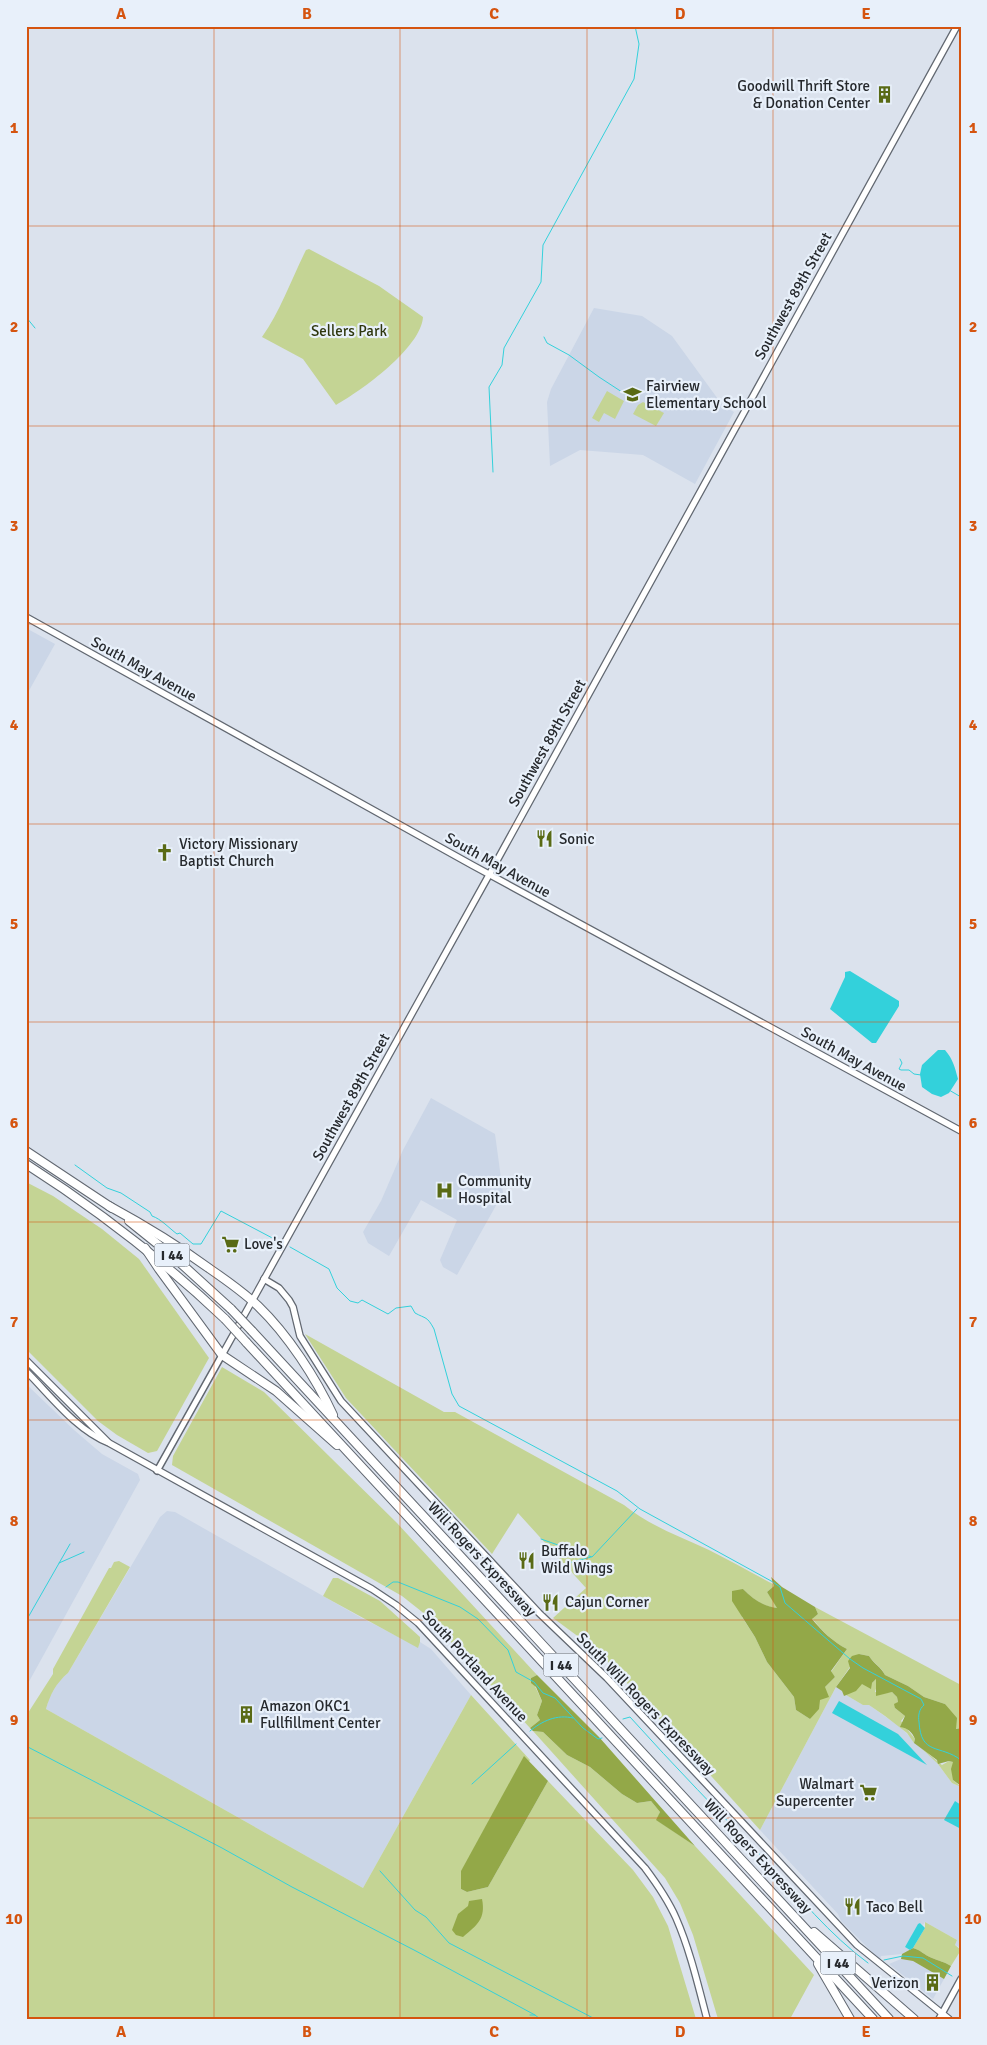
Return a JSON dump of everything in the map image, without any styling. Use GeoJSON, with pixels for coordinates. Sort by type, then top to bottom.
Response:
{"type":"FeatureCollection","features":[{"type":"Feature","properties":{"kind":"highway","name":"Will Rogers Expressway"},"geometry":{"type":"LineString","coordinates":[[26,1151],[109,1206],[175,1258],[252,1330],[889,2019]]}},
{"type":"Feature","properties":{"kind":"highway","name":"Will Rogers Expressway"},"geometry":{"type":"LineString","coordinates":[[26,1164],[91,1207],[145,1248],[225,1319],[873,2019]]}},
{"type":"Feature","properties":{"kind":"highway"},"geometry":{"type":"LineString","coordinates":[[109,1206],[154,1230],[215,1272],[252,1301],[286,1339],[326,1400],[336,1422]]}},
{"type":"Feature","properties":{"kind":"highway"},"geometry":{"type":"LineString","coordinates":[[145,1248],[158,1269],[222,1355],[276,1390],[362,1466]]}},
{"type":"Feature","properties":{"kind":"highway"},"geometry":{"type":"LineString","coordinates":[[786,1908],[914,2019]]}},
{"type":"Feature","properties":{"kind":"highway"},"geometry":{"type":"LineString","coordinates":[[806,1946],[850,2019]]}},
{"type":"Feature","properties":{"kind":"main road","name":"Southwest 89th Street"},"geometry":{"type":"LineString","coordinates":[[222,1355],[957,26]]}},
{"type":"Feature","properties":{"kind":"main road","name":"South May Avenue"},"geometry":{"type":"LineString","coordinates":[[26,618],[489,875],[961,1131]]}},
{"type":"Feature","properties":{"kind":"main road","name":"South Will Rogers Expressway"},"geometry":{"type":"LineString","coordinates":[[264,1279],[279,1288],[289,1300],[293,1307],[300,1336],[342,1401],[539,1613],[607,1678],[857,1944],[941,2016]]}},
{"type":"Feature","properties":{"kind":"main road","name":"South Portland Avenue"},"geometry":{"type":"LineString","coordinates":[[26,1360],[109,1443]]}},
{"type":"Feature","properties":{"kind":"main road","name":"South Portland Avenue"},"geometry":{"type":"LineString","coordinates":[[26,1371],[95,1438],[109,1443],[372,1589],[396,1604],[418,1622],[645,1868],[662,1892],[676,1918],[692,1963],[707,2019]]}},
{"type":"Feature","properties":{"kind":"main road"},"geometry":{"type":"LineString","coordinates":[[949,2019],[941,2016],[961,1979]]}},
{"type":"Feature","properties":{"kind":"street","name":"Southwest 89th Street"},"geometry":{"type":"LineString","coordinates":[[157,1471],[222,1355]]}},
{"type":"Feature","properties":{"kind":"shaded area","name":"Fairview Elementary School"},"geometry":{"type":"Polygon","coordinates":[[[594,308],[642,316],[672,336],[723,406],[734,412],[695,484],[643,455],[580,450],[550,466],[547,402],[551,389],[594,308]]]}},
{"type":"Feature","properties":{"kind":"shaded area"},"geometry":{"type":"Polygon","coordinates":[[[26,628],[55,644],[26,696],[26,628]]]}},
{"type":"Feature","properties":{"kind":"shaded area","name":"Community Hospital"},"geometry":{"type":"Polygon","coordinates":[[[431,1098],[495,1134],[503,1193],[457,1275],[443,1267],[440,1260],[457,1220],[421,1200],[389,1256],[368,1243],[363,1232],[381,1201],[403,1150],[431,1098]]]}},
{"type":"Feature","properties":{"kind":"shaded area"},"geometry":{"type":"Polygon","coordinates":[[[26,1384],[102,1454],[138,1474],[140,1480],[26,1687],[26,1384]]]}},
{"type":"Feature","properties":{"kind":"shaded area","name":"Amazon OKC1 Fullfillment Center"},"geometry":{"type":"Polygon","coordinates":[[[167,1511],[175,1512],[360,1617],[418,1647],[420,1642],[431,1649],[471,1695],[363,1888],[46,1709],[49,1698],[59,1681],[68,1673],[160,1517],[167,1511]]]}},
{"type":"Feature","properties":{"kind":"shaded area"},"geometry":{"type":"Polygon","coordinates":[[[836,1687],[842,1691],[844,1696],[846,1695],[863,1705],[869,1705],[900,1727],[938,1764],[952,1783],[961,1787],[961,1948],[955,1945],[957,1940],[925,1922],[923,1925],[920,1923],[905,1947],[910,1950],[902,1954],[881,1956],[880,1960],[841,1921],[838,1914],[760,1830],[836,1687]]]}},
{"type":"Feature","properties":{"kind":"shaded area"},"geometry":{"type":"Polygon","coordinates":[[[901,1959],[913,1961],[944,1979],[933,1999],[889,1964],[901,1959]]]}},
{"type":"Feature","properties":{"kind":"green space","name":"Sellers Park"},"geometry":{"type":"Polygon","coordinates":[[[309,249],[379,286],[423,317],[420,329],[401,355],[360,390],[336,405],[303,359],[262,337],[280,306],[306,250],[309,249]]]}},
{"type":"Feature","properties":{"kind":"green space"},"geometry":{"type":"Polygon","coordinates":[[[607,391],[624,401],[615,419],[604,413],[599,422],[592,418],[607,391]]]}},
{"type":"Feature","properties":{"kind":"green space"},"geometry":{"type":"Polygon","coordinates":[[[643,402],[664,413],[656,426],[633,414],[638,405],[643,402]]]}},
{"type":"Feature","properties":{"kind":"green space"},"geometry":{"type":"Polygon","coordinates":[[[26,1182],[53,1196],[102,1229],[139,1259],[209,1358],[157,1451],[148,1453],[117,1435],[98,1421],[26,1349],[26,1182]]]}},
{"type":"Feature","properties":{"kind":"green space"},"geometry":{"type":"Polygon","coordinates":[[[305,1334],[444,1412],[455,1412],[624,1505],[654,1525],[709,1550],[773,1584],[774,1586],[767,1592],[778,1608],[759,1602],[743,1589],[742,1617],[755,1637],[767,1662],[794,1697],[796,1710],[810,1719],[825,1687],[835,1677],[831,1672],[847,1649],[828,1636],[812,1618],[818,1614],[815,1607],[961,1685],[961,1728],[955,1729],[945,1704],[924,1697],[908,1686],[885,1675],[882,1669],[869,1656],[859,1654],[836,1687],[760,1830],[598,1651],[553,1618],[586,1588],[518,1513],[492,1554],[346,1398],[305,1334]]]}},
{"type":"Feature","properties":{"kind":"green space"},"geometry":{"type":"Polygon","coordinates":[[[222,1367],[264,1392],[397,1523],[537,1675],[531,1678],[542,1701],[537,1715],[540,1720],[530,1728],[426,1615],[402,1596],[172,1465],[173,1456],[222,1367]]]}},
{"type":"Feature","properties":{"kind":"green space"},"geometry":{"type":"Polygon","coordinates":[[[119,1561],[130,1567],[68,1673],[54,1690],[46,1709],[363,1888],[471,1695],[530,1760],[461,1884],[461,1889],[467,1892],[488,1887],[548,1781],[633,1870],[653,1897],[668,1926],[696,2019],[26,2019],[26,1716],[53,1674],[53,1669],[109,1568],[111,1568],[114,1562],[119,1561]]]}},
{"type":"Feature","properties":{"kind":"green space"},"geometry":{"type":"Polygon","coordinates":[[[771,1577],[782,1587],[815,1607],[818,1614],[812,1619],[828,1636],[847,1649],[831,1671],[835,1677],[825,1687],[829,1697],[820,1700],[819,1709],[810,1719],[796,1710],[794,1697],[767,1662],[755,1637],[732,1601],[732,1591],[743,1589],[758,1602],[777,1608],[767,1592],[774,1586],[771,1577]]]}},
{"type":"Feature","properties":{"kind":"green space"},"geometry":{"type":"Polygon","coordinates":[[[333,1578],[338,1578],[380,1601],[420,1637],[418,1648],[323,1596],[333,1578]]]}},
{"type":"Feature","properties":{"kind":"green space"},"geometry":{"type":"Polygon","coordinates":[[[859,1654],[869,1656],[885,1675],[908,1686],[924,1697],[945,1704],[957,1718],[956,1729],[961,1728],[961,1786],[953,1780],[951,1769],[953,1762],[949,1761],[938,1764],[937,1760],[914,1743],[913,1734],[900,1727],[905,1716],[895,1708],[894,1704],[898,1702],[897,1697],[892,1692],[876,1696],[876,1679],[872,1683],[871,1689],[862,1684],[856,1691],[844,1696],[842,1691],[836,1687],[850,1668],[848,1661],[852,1656],[859,1654]]]}},
{"type":"Feature","properties":{"kind":"green space"},"geometry":{"type":"Polygon","coordinates":[[[537,1675],[599,1737],[695,1846],[656,1820],[660,1812],[651,1801],[637,1803],[622,1794],[590,1767],[567,1755],[543,1732],[533,1731],[530,1728],[540,1720],[537,1715],[542,1701],[536,1687],[531,1683],[531,1678],[537,1675]]]}},
{"type":"Feature","properties":{"kind":"green space"},"geometry":{"type":"Polygon","coordinates":[[[876,1679],[875,1692],[892,1692],[897,1697],[898,1702],[895,1708],[905,1716],[901,1721],[915,1739],[914,1743],[907,1733],[885,1716],[869,1705],[863,1705],[846,1695],[862,1683],[872,1683],[876,1679]]]}},
{"type":"Feature","properties":{"kind":"green space"},"geometry":{"type":"Polygon","coordinates":[[[533,1731],[543,1732],[567,1755],[590,1767],[622,1794],[637,1803],[651,1801],[660,1812],[657,1820],[695,1846],[814,1975],[790,2019],[718,2019],[693,1935],[680,1903],[665,1878],[533,1731]]]}},
{"type":"Feature","properties":{"kind":"green space"},"geometry":{"type":"Polygon","coordinates":[[[919,1746],[942,1765],[949,1761],[954,1762],[953,1780],[961,1787],[952,1783],[938,1764],[919,1746]]]}},
{"type":"Feature","properties":{"kind":"green space"},"geometry":{"type":"Polygon","coordinates":[[[524,1756],[548,1781],[488,1887],[467,1892],[461,1889],[461,1871],[524,1756]]]}},
{"type":"Feature","properties":{"kind":"green space"},"geometry":{"type":"Polygon","coordinates":[[[482,1899],[483,1912],[479,1921],[463,1937],[456,1935],[452,1930],[458,1914],[468,1906],[469,1901],[482,1899]]]}},
{"type":"Feature","properties":{"kind":"green space"},"geometry":{"type":"Polygon","coordinates":[[[925,1922],[957,1940],[955,1945],[961,1950],[951,1966],[913,1948],[925,1928],[925,1922]]]}},
{"type":"Feature","properties":{"kind":"green space"},"geometry":{"type":"Polygon","coordinates":[[[913,1948],[951,1966],[944,1979],[913,1961],[901,1959],[902,1954],[913,1948]]]}},
{"type":"Feature","properties":{"kind":"water"},"geometry":{"type":"Polygon","coordinates":[[[850,971],[899,1001],[899,1006],[876,1043],[872,1043],[830,1009],[845,977],[845,972],[850,971]]]}},
{"type":"Feature","properties":{"kind":"water"},"geometry":{"type":"Polygon","coordinates":[[[938,1050],[945,1050],[948,1053],[958,1079],[949,1093],[941,1097],[932,1094],[922,1087],[920,1074],[922,1065],[938,1050]]]}},
{"type":"Feature","properties":{"kind":"water"},"geometry":{"type":"Polygon","coordinates":[[[839,1701],[898,1734],[927,1765],[832,1713],[839,1701]]]}},
{"type":"Feature","properties":{"kind":"water"},"geometry":{"type":"Polygon","coordinates":[[[955,1801],[961,1805],[961,1829],[944,1820],[955,1801]]]}},
{"type":"Feature","properties":{"kind":"water"},"geometry":{"type":"Polygon","coordinates":[[[920,1923],[925,1928],[910,1950],[905,1947],[920,1923]]]}},
{"type":"Feature","properties":{"kind":"waterway"},"geometry":{"type":"LineString","coordinates":[[493,472],[489,387],[502,365],[504,348],[541,282],[543,245],[634,79],[639,44],[635,26]]}},
{"type":"Feature","properties":{"kind":"waterway"},"geometry":{"type":"LineString","coordinates":[[26,317],[35,328]]}},
{"type":"Feature","properties":{"kind":"waterway"},"geometry":{"type":"LineString","coordinates":[[544,337],[547,343],[569,355],[625,394],[631,394]]}},
{"type":"Feature","properties":{"kind":"waterway"},"geometry":{"type":"LineString","coordinates":[[900,1059],[902,1063],[899,1069],[909,1070],[914,1074],[921,1075]]}},
{"type":"Feature","properties":{"kind":"waterway"},"geometry":{"type":"LineString","coordinates":[[949,1090],[961,1097]]}},
{"type":"Feature","properties":{"kind":"waterway"},"geometry":{"type":"LineString","coordinates":[[75,1165],[107,1188],[121,1193],[150,1212],[152,1216],[162,1221],[177,1234],[180,1233],[193,1244],[201,1244],[221,1211],[278,1241]]}},
{"type":"Feature","properties":{"kind":"waterway"},"geometry":{"type":"LineString","coordinates":[[290,1247],[329,1269],[337,1288],[350,1301],[358,1303],[362,1300],[388,1314],[396,1308],[411,1306],[415,1313],[428,1320],[434,1329],[452,1394],[459,1406],[617,1491],[640,1509],[780,1587],[785,1603],[850,1659],[921,1699],[924,1705],[920,1711],[919,1720],[923,1740],[933,1748],[961,1760]]}},
{"type":"Feature","properties":{"kind":"waterway"},"geometry":{"type":"LineString","coordinates":[[541,1539],[592,1557],[637,1509]]}},
{"type":"Feature","properties":{"kind":"waterway"},"geometry":{"type":"LineString","coordinates":[[26,1621],[70,1544]]}},
{"type":"Feature","properties":{"kind":"waterway"},"geometry":{"type":"LineString","coordinates":[[59,1563],[84,1552]]}},
{"type":"Feature","properties":{"kind":"waterway"},"geometry":{"type":"LineString","coordinates":[[565,1564],[591,1557]]}},
{"type":"Feature","properties":{"kind":"waterway"},"geometry":{"type":"LineString","coordinates":[[386,1587],[393,1582],[398,1582],[460,1607],[478,1619],[508,1650],[516,1672],[534,1682],[543,1693],[555,1698],[583,1728],[598,1739],[602,1738]]}},
{"type":"Feature","properties":{"kind":"waterway"},"geometry":{"type":"LineString","coordinates":[[530,1731],[550,1719],[561,1717],[573,1718]]}},
{"type":"Feature","properties":{"kind":"waterway"},"geometry":{"type":"LineString","coordinates":[[623,1719],[630,1717],[815,1915],[868,1963]]}},
{"type":"Feature","properties":{"kind":"waterway"},"geometry":{"type":"LineString","coordinates":[[472,1784],[516,1744]]}},
{"type":"Feature","properties":{"kind":"waterway"},"geometry":{"type":"LineString","coordinates":[[26,1746],[535,2015]]}},
{"type":"Feature","properties":{"kind":"waterway"},"geometry":{"type":"LineString","coordinates":[[380,1871],[415,1910],[426,1917],[449,1943],[595,2019]]}},
{"type":"Feature","properties":{"kind":"waterway"},"geometry":{"type":"LineString","coordinates":[[884,1960],[903,1956],[923,1958],[952,1976]]}},
{"type":"Feature","properties":{"kind":"waterway"},"geometry":{"type":"LineString","coordinates":[[530,2015],[535,2015],[540,2019]]}},
{"type":"Feature","properties":{"kind":"place","name":"Goodwill Thrift Store & Donation Center"},"geometry":{"type":"Point","coordinates":[884,95]}},
{"type":"Feature","properties":{"kind":"place","name":"Fairview Elementary School"},"geometry":{"type":"Point","coordinates":[632,395]}},
{"type":"Feature","properties":{"kind":"place","name":"Sonic"},"geometry":{"type":"Point","coordinates":[545,839]}},
{"type":"Feature","properties":{"kind":"place","name":"Victory Missionary Baptist Church"},"geometry":{"type":"Point","coordinates":[165,853]}},
{"type":"Feature","properties":{"kind":"place","name":"Community Hospital"},"geometry":{"type":"Point","coordinates":[444,1190]}},
{"type":"Feature","properties":{"kind":"place","name":"Love's"},"geometry":{"type":"Point","coordinates":[230,1244]}},
{"type":"Feature","properties":{"kind":"place","name":"Buffalo Wild Wings"},"geometry":{"type":"Point","coordinates":[527,1560]}},
{"type":"Feature","properties":{"kind":"place","name":"Cajun Corner"},"geometry":{"type":"Point","coordinates":[551,1602]}},
{"type":"Feature","properties":{"kind":"place","name":"Amazon OKC1 Fullfillment Center"},"geometry":{"type":"Point","coordinates":[246,1715]}},
{"type":"Feature","properties":{"kind":"place","name":"Walmart Supercenter"},"geometry":{"type":"Point","coordinates":[868,1793]}},
{"type":"Feature","properties":{"kind":"place","name":"Taco Bell"},"geometry":{"type":"Point","coordinates":[852,1907]}},
{"type":"Feature","properties":{"kind":"place","name":"Verizon"},"geometry":{"type":"Point","coordinates":[933,1983]}}]}
